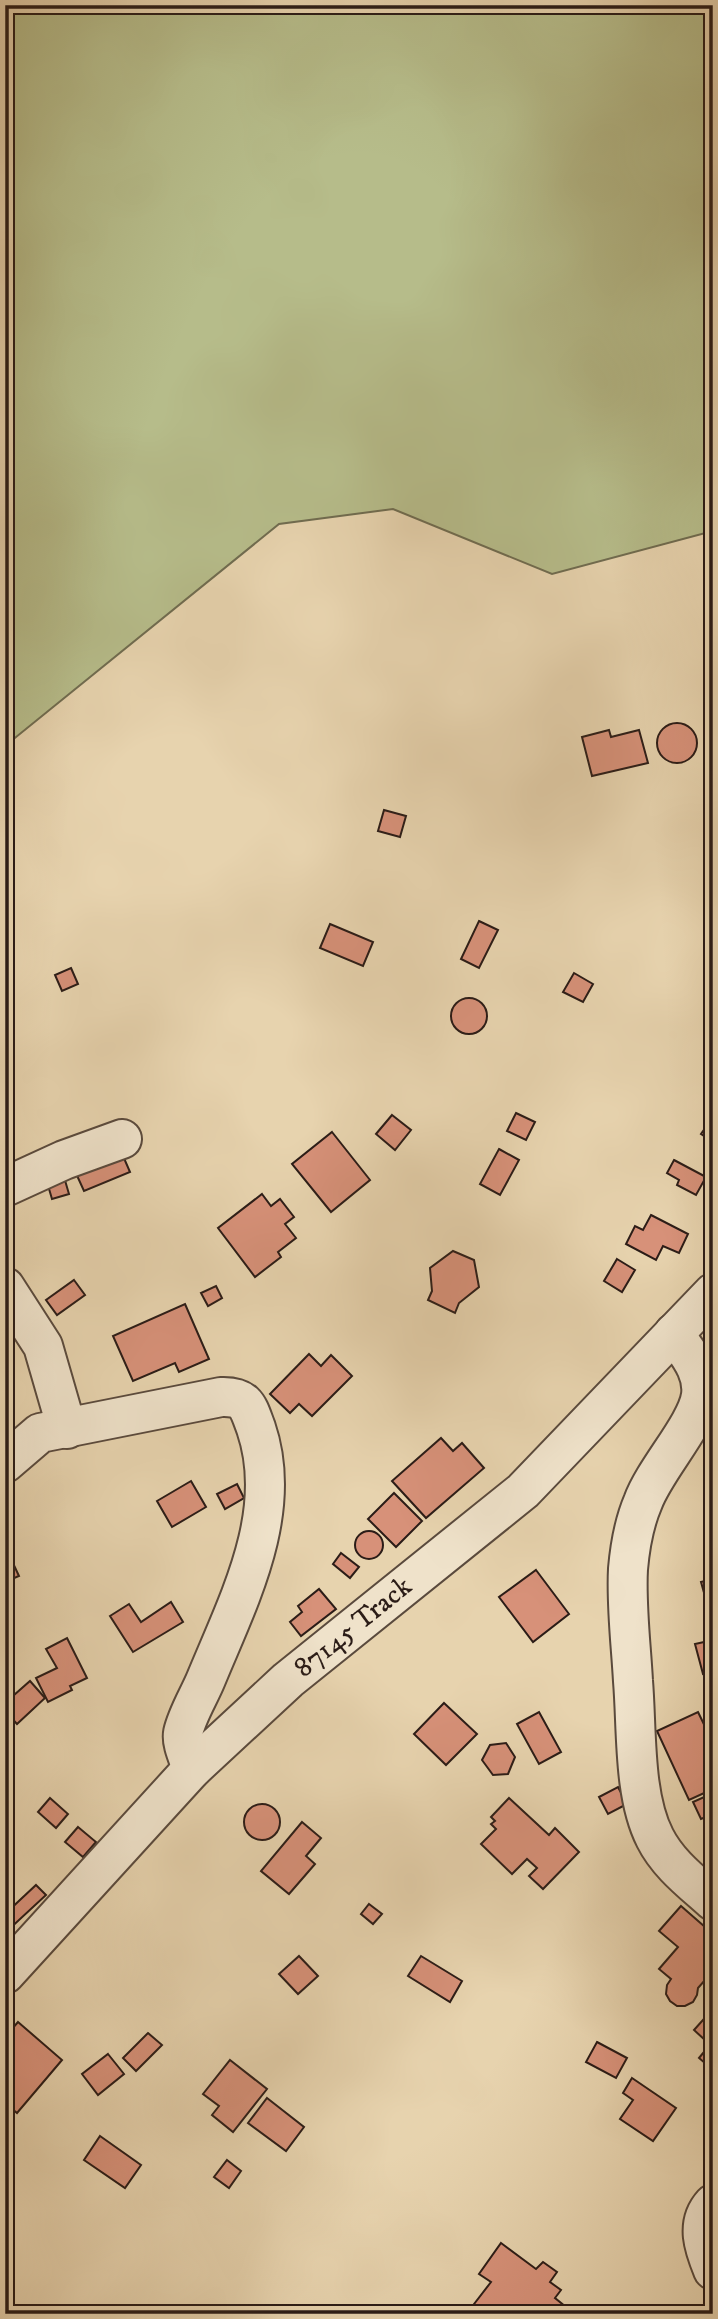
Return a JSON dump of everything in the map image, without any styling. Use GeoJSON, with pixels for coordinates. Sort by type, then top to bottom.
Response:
{"type":"FeatureCollection","features":[{"type":"Feature","properties":{"kind":"street"},"geometry":{"type":"LineString","coordinates":[[5,1187],[64,1160],[122,1139]]}},
{"type":"Feature","properties":{"kind":"street"},"geometry":{"type":"LineString","coordinates":[[5,1287],[44,1346],[67,1429]]}},
{"type":"Feature","properties":{"kind":"street","name":"87145 Track"},"geometry":{"type":"LineString","coordinates":[[5,1973],[191,1769],[288,1680],[523,1491],[713,1293]]}},
{"type":"Feature","properties":{"kind":"street"},"geometry":{"type":"LineString","coordinates":[[674,1334],[696,1367],[702,1384],[698,1408],[656,1475],[643,1500],[635,1525],[628,1570],[640,1778],[647,1817],[656,1839],[673,1865],[713,1901]]}},
{"type":"Feature","properties":{"kind":"street"},"geometry":{"type":"LineString","coordinates":[[5,1463],[40,1433],[221,1397],[239,1398],[247,1405],[265,1466],[265,1512],[250,1568],[182,1735],[191,1769]]}},
{"type":"Feature","properties":{"kind":"street"},"geometry":{"type":"LineString","coordinates":[[713,2204],[702,2229],[702,2246],[713,2270]]}},
{"type":"Feature","properties":{"kind":"green space"},"geometry":{"type":"Polygon","coordinates":[[[5,5],[713,5],[713,531],[552,574],[393,509],[279,524],[5,746],[5,5]]]}},
{"type":"Feature","properties":{"kind":"building"},"geometry":{"type":"Polygon","coordinates":[[[677,723],[691,729],[697,743],[691,757],[677,763],[663,757],[657,743],[663,729],[677,723]]]}},
{"type":"Feature","properties":{"kind":"building"},"geometry":{"type":"Polygon","coordinates":[[[609,730],[611,737],[639,730],[648,763],[592,776],[582,737],[609,730]]]}},
{"type":"Feature","properties":{"kind":"building"},"geometry":{"type":"Polygon","coordinates":[[[384,810],[406,816],[400,837],[378,831],[384,810]]]}},
{"type":"Feature","properties":{"kind":"building"},"geometry":{"type":"Polygon","coordinates":[[[479,921],[498,930],[479,968],[461,959],[479,921]]]}},
{"type":"Feature","properties":{"kind":"building"},"geometry":{"type":"Polygon","coordinates":[[[330,924],[373,942],[363,966],[320,948],[330,924]]]}},
{"type":"Feature","properties":{"kind":"building"},"geometry":{"type":"Polygon","coordinates":[[[71,968],[78,984],[62,991],[55,975],[71,968]]]}},
{"type":"Feature","properties":{"kind":"building"},"geometry":{"type":"Polygon","coordinates":[[[574,973],[593,984],[583,1002],[563,992],[574,973]]]}},
{"type":"Feature","properties":{"kind":"building"},"geometry":{"type":"Polygon","coordinates":[[[469,998],[482,1003],[487,1016],[482,1029],[469,1034],[456,1029],[451,1016],[456,1003],[469,998]]]}},
{"type":"Feature","properties":{"kind":"building"},"geometry":{"type":"Polygon","coordinates":[[[516,1113],[535,1122],[526,1140],[507,1131],[516,1113]]]}},
{"type":"Feature","properties":{"kind":"building"},"geometry":{"type":"Polygon","coordinates":[[[392,1115],[411,1130],[395,1150],[376,1134],[392,1115]]]}},
{"type":"Feature","properties":{"kind":"building"},"geometry":{"type":"Polygon","coordinates":[[[713,1117],[713,1142],[701,1134],[713,1117]]]}},
{"type":"Feature","properties":{"kind":"building"},"geometry":{"type":"Polygon","coordinates":[[[332,1132],[370,1180],[331,1212],[292,1164],[332,1132]]]}},
{"type":"Feature","properties":{"kind":"building"},"geometry":{"type":"Polygon","coordinates":[[[120,1149],[130,1172],[84,1191],[74,1169],[120,1149]]]}},
{"type":"Feature","properties":{"kind":"building"},"geometry":{"type":"Polygon","coordinates":[[[499,1149],[519,1160],[500,1195],[480,1184],[499,1149]]]}},
{"type":"Feature","properties":{"kind":"building"},"geometry":{"type":"Polygon","coordinates":[[[674,1160],[706,1177],[696,1195],[677,1185],[679,1180],[667,1173],[674,1160]]]}},
{"type":"Feature","properties":{"kind":"building"},"geometry":{"type":"Polygon","coordinates":[[[64,1177],[69,1194],[52,1199],[47,1182],[64,1177]]]}},
{"type":"Feature","properties":{"kind":"building"},"geometry":{"type":"Polygon","coordinates":[[[262,1194],[271,1206],[280,1199],[294,1217],[285,1224],[296,1238],[278,1252],[281,1257],[255,1277],[218,1228],[262,1194]]]}},
{"type":"Feature","properties":{"kind":"building"},"geometry":{"type":"Polygon","coordinates":[[[651,1215],[688,1234],[679,1253],[663,1246],[656,1260],[626,1244],[635,1226],[643,1230],[651,1215]]]}},
{"type":"Feature","properties":{"kind":"building"},"geometry":{"type":"Polygon","coordinates":[[[453,1251],[474,1260],[479,1287],[459,1303],[455,1313],[428,1300],[432,1291],[430,1268],[453,1251]]]}},
{"type":"Feature","properties":{"kind":"building"},"geometry":{"type":"Polygon","coordinates":[[[617,1259],[635,1270],[622,1292],[604,1281],[617,1259]]]}},
{"type":"Feature","properties":{"kind":"building"},"geometry":{"type":"Polygon","coordinates":[[[74,1280],[85,1295],[57,1315],[46,1300],[74,1280]]]}},
{"type":"Feature","properties":{"kind":"building"},"geometry":{"type":"Polygon","coordinates":[[[216,1286],[222,1298],[208,1306],[201,1293],[216,1286]]]}},
{"type":"Feature","properties":{"kind":"building"},"geometry":{"type":"Polygon","coordinates":[[[185,1304],[209,1359],[179,1372],[175,1363],[133,1381],[113,1336],[185,1304]]]}},
{"type":"Feature","properties":{"kind":"building"},"geometry":{"type":"Polygon","coordinates":[[[309,1354],[321,1366],[331,1355],[352,1376],[312,1416],[299,1404],[290,1413],[270,1394],[309,1354]]]}},
{"type":"Feature","properties":{"kind":"building"},"geometry":{"type":"Polygon","coordinates":[[[441,1438],[453,1451],[462,1443],[484,1468],[426,1518],[392,1481],[441,1438]]]}},
{"type":"Feature","properties":{"kind":"building"},"geometry":{"type":"Polygon","coordinates":[[[191,1481],[206,1507],[172,1527],[157,1501],[191,1481]]]}},
{"type":"Feature","properties":{"kind":"building"},"geometry":{"type":"Polygon","coordinates":[[[237,1484],[244,1498],[225,1509],[217,1494],[237,1484]]]}},
{"type":"Feature","properties":{"kind":"building"},"geometry":{"type":"Polygon","coordinates":[[[394,1493],[422,1521],[396,1547],[368,1519],[394,1493]]]}},
{"type":"Feature","properties":{"kind":"building"},"geometry":{"type":"Polygon","coordinates":[[[369,1531],[379,1535],[383,1545],[379,1555],[369,1559],[359,1555],[355,1545],[359,1535],[369,1531]]]}},
{"type":"Feature","properties":{"kind":"building"},"geometry":{"type":"Polygon","coordinates":[[[5,1546],[19,1576],[5,1582],[5,1546]]]}},
{"type":"Feature","properties":{"kind":"building"},"geometry":{"type":"Polygon","coordinates":[[[341,1553],[359,1567],[350,1578],[333,1564],[341,1553]]]}},
{"type":"Feature","properties":{"kind":"building"},"geometry":{"type":"Polygon","coordinates":[[[536,1570],[569,1614],[533,1642],[499,1597],[536,1570]]]}},
{"type":"Feature","properties":{"kind":"building"},"geometry":{"type":"Polygon","coordinates":[[[713,1579],[713,1625],[701,1582],[713,1579]]]}},
{"type":"Feature","properties":{"kind":"building"},"geometry":{"type":"Polygon","coordinates":[[[319,1589],[336,1609],[301,1636],[290,1622],[302,1612],[298,1606],[319,1589]]]}},
{"type":"Feature","properties":{"kind":"building"},"geometry":{"type":"Polygon","coordinates":[[[171,1602],[183,1622],[133,1652],[110,1616],[129,1604],[141,1622],[171,1602]]]}},
{"type":"Feature","properties":{"kind":"building"},"geometry":{"type":"Polygon","coordinates":[[[67,1638],[87,1678],[70,1686],[72,1690],[48,1702],[36,1678],[57,1668],[46,1649],[67,1638]]]}},
{"type":"Feature","properties":{"kind":"building"},"geometry":{"type":"Polygon","coordinates":[[[713,1640],[713,1671],[703,1674],[695,1644],[713,1640]]]}},
{"type":"Feature","properties":{"kind":"building"},"geometry":{"type":"Polygon","coordinates":[[[30,1681],[45,1698],[17,1724],[5,1711],[5,1703],[30,1681]]]}},
{"type":"Feature","properties":{"kind":"building"},"geometry":{"type":"Polygon","coordinates":[[[444,1703],[477,1734],[446,1765],[414,1734],[444,1703]]]}},
{"type":"Feature","properties":{"kind":"building"},"geometry":{"type":"Polygon","coordinates":[[[539,1712],[561,1752],[539,1764],[517,1724],[539,1712]]]}},
{"type":"Feature","properties":{"kind":"building"},"geometry":{"type":"Polygon","coordinates":[[[698,1712],[713,1743],[713,1789],[689,1800],[657,1731],[698,1712]]]}},
{"type":"Feature","properties":{"kind":"building"},"geometry":{"type":"Polygon","coordinates":[[[506,1743],[515,1757],[508,1774],[493,1775],[482,1760],[490,1745],[506,1743]]]}},
{"type":"Feature","properties":{"kind":"building"},"geometry":{"type":"Polygon","coordinates":[[[618,1787],[627,1804],[608,1814],[599,1797],[618,1787]]]}},
{"type":"Feature","properties":{"kind":"building"},"geometry":{"type":"Polygon","coordinates":[[[713,1793],[713,1814],[701,1819],[693,1802],[713,1793]]]}},
{"type":"Feature","properties":{"kind":"building"},"geometry":{"type":"Polygon","coordinates":[[[50,1798],[68,1814],[56,1828],[38,1812],[50,1798]]]}},
{"type":"Feature","properties":{"kind":"building"},"geometry":{"type":"Polygon","coordinates":[[[509,1798],[549,1835],[555,1828],[579,1852],[543,1889],[529,1876],[537,1868],[527,1859],[512,1874],[481,1844],[496,1829],[491,1824],[495,1821],[491,1817],[509,1798]]]}},
{"type":"Feature","properties":{"kind":"building"},"geometry":{"type":"Polygon","coordinates":[[[262,1804],[275,1809],[280,1822],[275,1835],[262,1840],[249,1835],[244,1822],[249,1809],[262,1804]]]}},
{"type":"Feature","properties":{"kind":"building"},"geometry":{"type":"Polygon","coordinates":[[[302,1822],[321,1838],[306,1856],[315,1864],[289,1894],[261,1871],[302,1822]]]}},
{"type":"Feature","properties":{"kind":"building"},"geometry":{"type":"Polygon","coordinates":[[[78,1827],[96,1842],[83,1857],[65,1842],[78,1827]]]}},
{"type":"Feature","properties":{"kind":"building"},"geometry":{"type":"Polygon","coordinates":[[[36,1885],[46,1895],[5,1933],[5,1914],[36,1885]]]}},
{"type":"Feature","properties":{"kind":"building"},"geometry":{"type":"Polygon","coordinates":[[[369,1904],[382,1914],[373,1924],[361,1914],[369,1904]]]}},
{"type":"Feature","properties":{"kind":"building"},"geometry":{"type":"Polygon","coordinates":[[[681,1906],[713,1934],[713,1971],[698,1988],[693,2002],[677,2006],[666,1994],[671,1979],[659,1969],[678,1947],[659,1931],[681,1906]]]}},
{"type":"Feature","properties":{"kind":"building"},"geometry":{"type":"Polygon","coordinates":[[[299,1956],[318,1976],[298,1994],[279,1974],[299,1956]]]}},
{"type":"Feature","properties":{"kind":"building"},"geometry":{"type":"Polygon","coordinates":[[[421,1956],[462,1981],[450,2002],[408,1976],[421,1956]]]}},
{"type":"Feature","properties":{"kind":"building"},"geometry":{"type":"Polygon","coordinates":[[[711,2011],[713,2031],[705,2040],[694,2030],[711,2011]]]}},
{"type":"Feature","properties":{"kind":"building"},"geometry":{"type":"Polygon","coordinates":[[[18,2022],[62,2060],[17,2113],[5,2103],[5,2037],[18,2022]]]}},
{"type":"Feature","properties":{"kind":"building"},"geometry":{"type":"Polygon","coordinates":[[[148,2033],[162,2045],[136,2071],[123,2058],[148,2033]]]}},
{"type":"Feature","properties":{"kind":"building"},"geometry":{"type":"Polygon","coordinates":[[[713,2041],[713,2070],[699,2058],[713,2041]]]}},
{"type":"Feature","properties":{"kind":"building"},"geometry":{"type":"Polygon","coordinates":[[[597,2042],[627,2058],[616,2078],[586,2062],[597,2042]]]}},
{"type":"Feature","properties":{"kind":"building"},"geometry":{"type":"Polygon","coordinates":[[[108,2054],[124,2074],[98,2095],[82,2074],[108,2054]]]}},
{"type":"Feature","properties":{"kind":"building"},"geometry":{"type":"Polygon","coordinates":[[[230,2060],[267,2089],[233,2132],[212,2115],[219,2106],[203,2094],[230,2060]]]}},
{"type":"Feature","properties":{"kind":"building"},"geometry":{"type":"Polygon","coordinates":[[[632,2078],[676,2108],[653,2141],[620,2119],[633,2100],[623,2093],[632,2078]]]}},
{"type":"Feature","properties":{"kind":"building"},"geometry":{"type":"Polygon","coordinates":[[[267,2098],[304,2127],[286,2151],[248,2123],[267,2098]]]}},
{"type":"Feature","properties":{"kind":"building"},"geometry":{"type":"Polygon","coordinates":[[[100,2136],[141,2165],[125,2188],[84,2160],[100,2136]]]}},
{"type":"Feature","properties":{"kind":"building"},"geometry":{"type":"Polygon","coordinates":[[[227,2160],[241,2171],[229,2188],[214,2177],[227,2160]]]}},
{"type":"Feature","properties":{"kind":"building"},"geometry":{"type":"Polygon","coordinates":[[[501,2243],[536,2269],[543,2262],[557,2272],[550,2282],[561,2290],[555,2298],[566,2307],[561,2314],[533,2314],[526,2309],[523,2314],[514,2314],[505,2307],[500,2314],[479,2314],[471,2308],[491,2282],[479,2274],[501,2243]]]}}]}
